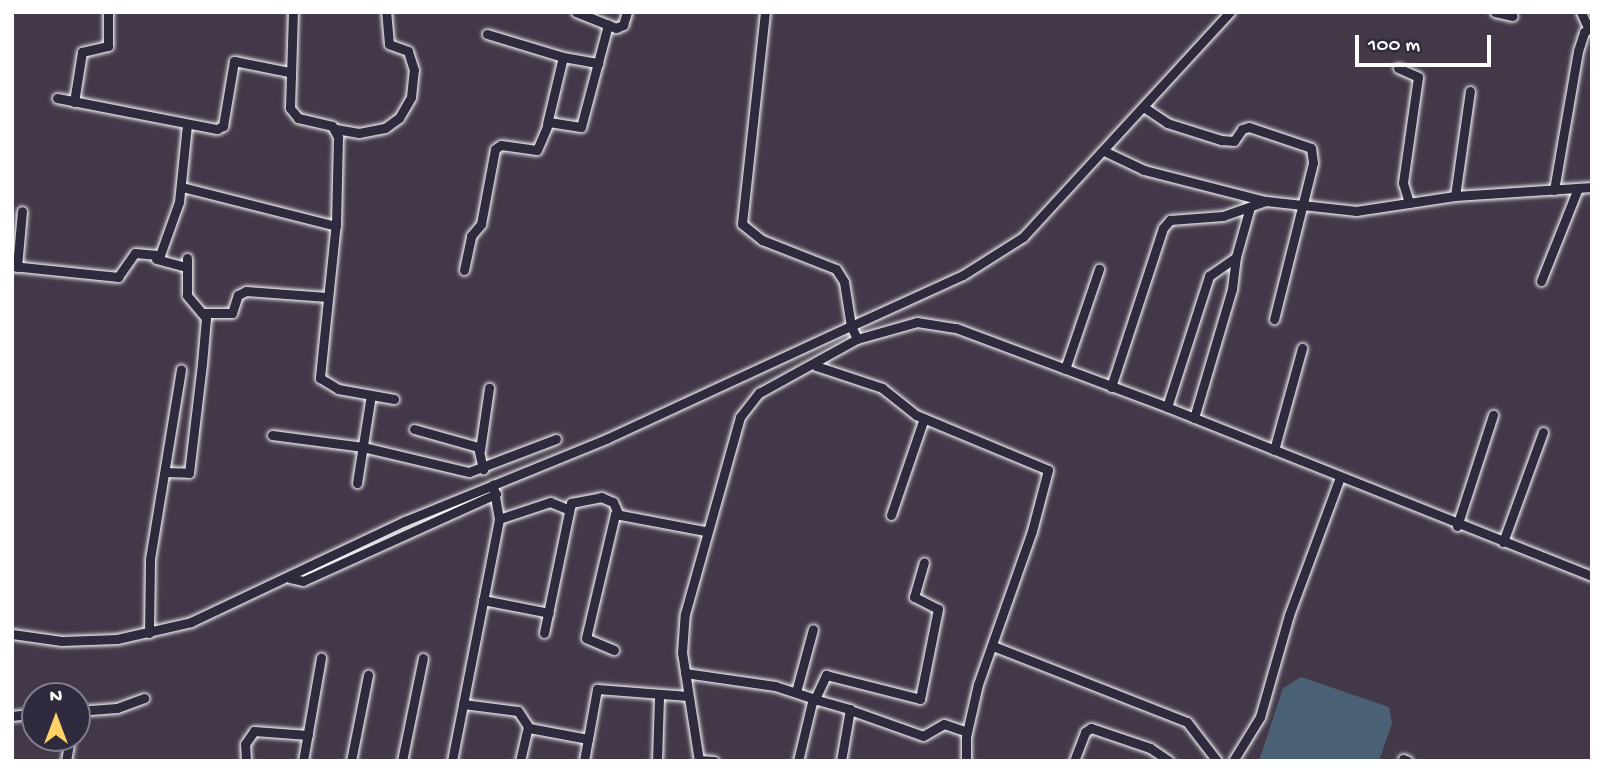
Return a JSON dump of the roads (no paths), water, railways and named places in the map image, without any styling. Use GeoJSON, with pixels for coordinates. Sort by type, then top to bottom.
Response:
{"type":"FeatureCollection","features":[{"type":"Feature","properties":{"kind":"street"},"geometry":{"type":"LineString","coordinates":[[74,102],[82,52],[108,46],[108,12]]}},
{"type":"Feature","properties":{"kind":"street"},"geometry":{"type":"LineString","coordinates":[[293,12],[289,101],[294,116],[335,129],[359,133],[385,128],[399,118],[411,97],[415,81],[408,51],[389,44],[386,12]]}},
{"type":"Feature","properties":{"kind":"street"},"geometry":{"type":"LineString","coordinates":[[576,12],[620,27],[627,12]]}},
{"type":"Feature","properties":{"kind":"street"},"geometry":{"type":"LineString","coordinates":[[765,12],[742,224],[762,240],[836,269],[844,282],[851,326],[857,340]]}},
{"type":"Feature","properties":{"kind":"street"},"geometry":{"type":"LineString","coordinates":[[15,636],[83,641],[149,634],[223,609],[405,521],[495,489],[950,282],[1023,237],[1230,12]]}},
{"type":"Feature","properties":{"kind":"street"},"geometry":{"type":"LineString","coordinates":[[1496,12],[1513,16]]}},
{"type":"Feature","properties":{"kind":"street"},"geometry":{"type":"LineString","coordinates":[[1554,190],[1578,51],[1590,27],[1581,12]]}},
{"type":"Feature","properties":{"kind":"street"},"geometry":{"type":"LineString","coordinates":[[547,124],[581,127],[608,25]]}},
{"type":"Feature","properties":{"kind":"street"},"geometry":{"type":"LineString","coordinates":[[487,34],[563,57],[598,63]]}},
{"type":"Feature","properties":{"kind":"street"},"geometry":{"type":"LineString","coordinates":[[464,270],[471,236],[481,224],[495,149],[501,145],[537,150],[547,124],[563,57]]}},
{"type":"Feature","properties":{"kind":"street"},"geometry":{"type":"LineString","coordinates":[[57,98],[187,124],[221,128],[234,61],[289,72]]}},
{"type":"Feature","properties":{"kind":"street"},"geometry":{"type":"LineString","coordinates":[[1398,68],[1418,76],[1403,183],[1409,203]]}},
{"type":"Feature","properties":{"kind":"street"},"geometry":{"type":"LineString","coordinates":[[1455,197],[1470,91]]}},
{"type":"Feature","properties":{"kind":"street"},"geometry":{"type":"LineString","coordinates":[[1144,108],[1167,123],[1221,140],[1234,141],[1242,129],[1249,127],[1307,145],[1313,157],[1274,319]]}},
{"type":"Feature","properties":{"kind":"street"},"geometry":{"type":"LineString","coordinates":[[22,211],[14,267],[122,276],[135,253],[163,252],[182,187],[187,124]]}},
{"type":"Feature","properties":{"kind":"street"},"geometry":{"type":"LineString","coordinates":[[335,129],[336,226],[320,378],[338,389],[394,399]]}},
{"type":"Feature","properties":{"kind":"street"},"geometry":{"type":"LineString","coordinates":[[1104,151],[1144,170],[1266,201],[1356,211],[1455,197],[1592,187]]}},
{"type":"Feature","properties":{"kind":"street"},"geometry":{"type":"LineString","coordinates":[[182,187],[336,226]]}},
{"type":"Feature","properties":{"kind":"street"},"geometry":{"type":"LineString","coordinates":[[1541,282],[1578,188]]}},
{"type":"Feature","properties":{"kind":"street"},"geometry":{"type":"LineString","coordinates":[[1111,387],[1165,224],[1181,217],[1223,216],[1266,201]]}},
{"type":"Feature","properties":{"kind":"street"},"geometry":{"type":"LineString","coordinates":[[1194,418],[1232,289],[1236,257],[1250,207]]}},
{"type":"Feature","properties":{"kind":"street"},"geometry":{"type":"LineString","coordinates":[[1167,407],[1209,276],[1236,257]]}},
{"type":"Feature","properties":{"kind":"street"},"geometry":{"type":"LineString","coordinates":[[156,258],[187,263],[186,288],[194,317]]}},
{"type":"Feature","properties":{"kind":"street"},"geometry":{"type":"LineString","coordinates":[[1065,369],[1099,269]]}},
{"type":"Feature","properties":{"kind":"street"},"geometry":{"type":"LineString","coordinates":[[191,302],[205,313],[232,313],[238,295],[246,291],[327,297]]}},
{"type":"Feature","properties":{"kind":"street"},"geometry":{"type":"LineString","coordinates":[[165,472],[188,473],[205,313]]}},
{"type":"Feature","properties":{"kind":"street"},"geometry":{"type":"LineString","coordinates":[[714,761],[699,760],[685,673],[685,614],[705,531],[745,408],[769,388],[816,366],[857,340],[917,322],[936,322],[1167,407],[1457,526],[1592,576]]}},
{"type":"Feature","properties":{"kind":"street"},"geometry":{"type":"LineString","coordinates":[[1275,450],[1302,348]]}},
{"type":"Feature","properties":{"kind":"street"},"geometry":{"type":"LineString","coordinates":[[816,366],[882,388],[899,405],[924,418],[1048,470],[967,732],[966,761]]}},
{"type":"Feature","properties":{"kind":"street"},"geometry":{"type":"LineString","coordinates":[[149,634],[147,590],[180,370]]}},
{"type":"Feature","properties":{"kind":"street"},"geometry":{"type":"LineString","coordinates":[[483,469],[480,450],[489,388]]}},
{"type":"Feature","properties":{"kind":"street"},"geometry":{"type":"LineString","coordinates":[[357,483],[371,395]]}},
{"type":"Feature","properties":{"kind":"street"},"geometry":{"type":"LineString","coordinates":[[1457,526],[1493,415]]}},
{"type":"Feature","properties":{"kind":"street"},"geometry":{"type":"LineString","coordinates":[[891,515],[924,418]]}},
{"type":"Feature","properties":{"kind":"street"},"geometry":{"type":"LineString","coordinates":[[414,429],[480,450]]}},
{"type":"Feature","properties":{"kind":"street"},"geometry":{"type":"LineString","coordinates":[[1503,542],[1543,432]]}},
{"type":"Feature","properties":{"kind":"street"},"geometry":{"type":"LineString","coordinates":[[272,435],[363,447],[449,469],[483,469],[556,439]]}},
{"type":"Feature","properties":{"kind":"street"},"geometry":{"type":"LineString","coordinates":[[1233,761],[1260,716],[1289,615],[1340,477]]}},
{"type":"Feature","properties":{"kind":"street"},"geometry":{"type":"LineString","coordinates":[[452,761],[499,519],[495,489]]}},
{"type":"Feature","properties":{"kind":"street"},"geometry":{"type":"LineString","coordinates":[[544,633],[568,509],[576,500],[601,497],[613,502],[618,513],[586,638],[614,650]]}},
{"type":"Feature","properties":{"kind":"street"},"geometry":{"type":"LineString","coordinates":[[499,519],[550,502],[568,509]]}},
{"type":"Feature","properties":{"kind":"street"},"geometry":{"type":"LineString","coordinates":[[618,513],[705,531]]}},
{"type":"Feature","properties":{"kind":"street"},"geometry":{"type":"LineString","coordinates":[[799,761],[814,700],[828,675],[919,699],[938,609],[914,597],[924,562]]}},
{"type":"Feature","properties":{"kind":"street"},"geometry":{"type":"LineString","coordinates":[[483,600],[549,613]]}},
{"type":"Feature","properties":{"kind":"street"},"geometry":{"type":"LineString","coordinates":[[796,692],[813,629]]}},
{"type":"Feature","properties":{"kind":"street"},"geometry":{"type":"LineString","coordinates":[[993,646],[1187,722],[1217,761]]}},
{"type":"Feature","properties":{"kind":"street"},"geometry":{"type":"LineString","coordinates":[[303,761],[321,658]]}},
{"type":"Feature","properties":{"kind":"street"},"geometry":{"type":"LineString","coordinates":[[402,761],[423,658]]}},
{"type":"Feature","properties":{"kind":"street"},"geometry":{"type":"LineString","coordinates":[[685,673],[796,692],[923,736],[944,724],[967,732]]}},
{"type":"Feature","properties":{"kind":"street"},"geometry":{"type":"LineString","coordinates":[[351,761],[368,676]]}},
{"type":"Feature","properties":{"kind":"street"},"geometry":{"type":"LineString","coordinates":[[583,761],[597,688],[688,696]]}},
{"type":"Feature","properties":{"kind":"street"},"geometry":{"type":"LineString","coordinates":[[657,761],[659,695]]}},
{"type":"Feature","properties":{"kind":"street"},"geometry":{"type":"LineString","coordinates":[[91,710],[117,708],[144,698]]}},
{"type":"Feature","properties":{"kind":"street"},"geometry":{"type":"LineString","coordinates":[[463,704],[522,712],[528,727],[520,761]]}},
{"type":"Feature","properties":{"kind":"street"},"geometry":{"type":"LineString","coordinates":[[841,761],[850,710]]}},
{"type":"Feature","properties":{"kind":"street"},"geometry":{"type":"LineString","coordinates":[[528,727],[588,739]]}},
{"type":"Feature","properties":{"kind":"street"},"geometry":{"type":"LineString","coordinates":[[1074,761],[1085,732],[1091,728],[1150,748],[1169,761]]}},
{"type":"Feature","properties":{"kind":"street"},"geometry":{"type":"LineString","coordinates":[[246,761],[245,744],[254,731],[308,735]]}},
{"type":"Feature","properties":{"kind":"water"},"geometry":{"type":"Polygon","coordinates":[[[1301,677],[1389,707],[1392,723],[1379,761],[1259,761],[1283,688],[1301,677]]]}}]}
